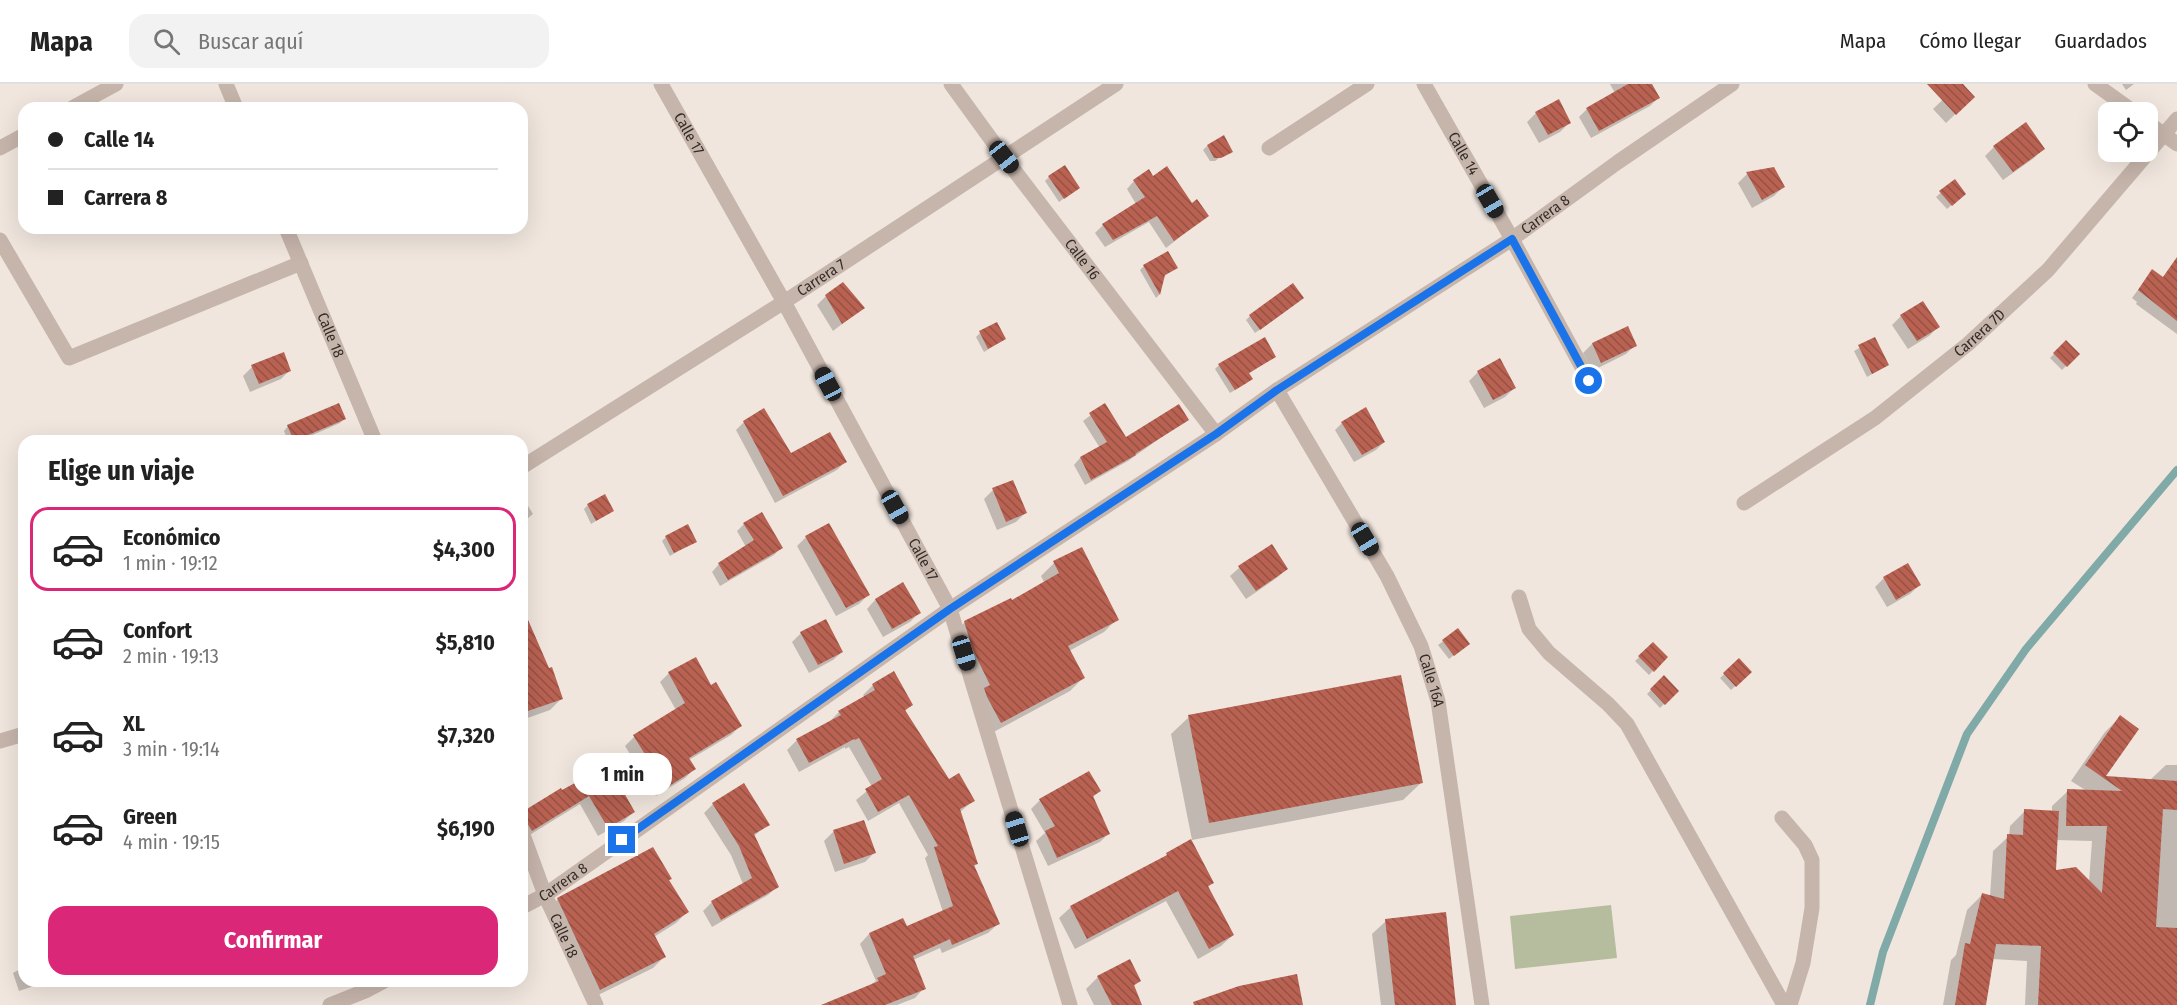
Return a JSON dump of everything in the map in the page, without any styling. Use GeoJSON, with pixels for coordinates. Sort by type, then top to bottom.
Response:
{"type":"FeatureCollection","features":[{"type":"Feature","properties":{"kind":"street"},"geometry":{"type":"LineString","coordinates":[[83,102],[116,84]]}},
{"type":"Feature","properties":{"kind":"street"},"geometry":{"type":"LineString","coordinates":[[226,84],[234,102]]}},
{"type":"Feature","properties":{"kind":"street","name":"Calle 17"},"geometry":{"type":"LineString","coordinates":[[661,84],[784,302],[950,609],[1070,1005]]}},
{"type":"Feature","properties":{"kind":"street","name":"Calle 16"},"geometry":{"type":"LineString","coordinates":[[951,84],[1004,157],[1216,434]]}},
{"type":"Feature","properties":{"kind":"street","name":"Carrera 7"},"geometry":{"type":"LineString","coordinates":[[528,463],[784,302],[1116,84]]}},
{"type":"Feature","properties":{"kind":"street"},"geometry":{"type":"LineString","coordinates":[[1269,148],[1367,84]]}},
{"type":"Feature","properties":{"kind":"street","name":"Calle 14"},"geometry":{"type":"LineString","coordinates":[[1424,84],[1589,381]]}},
{"type":"Feature","properties":{"kind":"street","name":"Carrera 8"},"geometry":{"type":"LineString","coordinates":[[528,904],[545,895],[950,609],[1216,434],[1277,390],[1512,239],[1618,162],[1732,84]]}},
{"type":"Feature","properties":{"kind":"street"},"geometry":{"type":"LineString","coordinates":[[2095,84],[2120,102]]}},
{"type":"Feature","properties":{"kind":"street","name":"Carrera 7D"},"geometry":{"type":"LineString","coordinates":[[1744,503],[1875,417],[1968,344],[2048,270],[2177,119]]}},
{"type":"Feature","properties":{"kind":"street"},"geometry":{"type":"LineString","coordinates":[[2158,130],[2177,144]]}},
{"type":"Feature","properties":{"kind":"street"},"geometry":{"type":"LineString","coordinates":[[0,148],[18,138]]}},
{"type":"Feature","properties":{"kind":"street","name":"Calle 18"},"geometry":{"type":"LineString","coordinates":[[289,234],[373,435]]}},
{"type":"Feature","properties":{"kind":"street"},"geometry":{"type":"LineString","coordinates":[[0,240],[69,358],[301,263]]}},
{"type":"Feature","properties":{"kind":"street","name":"Calle 16A"},"geometry":{"type":"LineString","coordinates":[[1277,390],[1387,576],[1421,646],[1438,701],[1482,1005]]}},
{"type":"Feature","properties":{"kind":"street"},"geometry":{"type":"LineString","coordinates":[[1520,597],[1529,629],[1549,653],[1608,704],[1627,724],[1784,1005]]}},
{"type":"Feature","properties":{"kind":"street"},"geometry":{"type":"LineString","coordinates":[[0,741],[18,736]]}},
{"type":"Feature","properties":{"kind":"street"},"geometry":{"type":"LineString","coordinates":[[1782,818],[1805,845],[1812,860],[1810,919],[1803,963],[1790,1005]]}},
{"type":"Feature","properties":{"kind":"street","name":"Calle 18"},"geometry":{"type":"LineString","coordinates":[[528,848],[545,895],[596,1005]]}},
{"type":"Feature","properties":{"kind":"street"},"geometry":{"type":"LineString","coordinates":[[330,1005],[367,998],[378,987]]}},
{"type":"Feature","properties":{"kind":"green space"},"geometry":{"type":"Polygon","coordinates":[[[1611,905],[1617,958],[1515,969],[1510,916],[1611,905]]]}},
{"type":"Feature","properties":{"kind":"building"},"geometry":{"type":"Polygon","coordinates":[[[1628,84],[1652,84],[1660,98],[1599,131],[1586,108],[1628,84]]]}},
{"type":"Feature","properties":{"kind":"building"},"geometry":{"type":"Polygon","coordinates":[[[1927,84],[1963,84],[1975,97],[1956,115],[1927,84]]]}},
{"type":"Feature","properties":{"kind":"building"},"geometry":{"type":"Polygon","coordinates":[[[1559,99],[1571,123],[1548,135],[1535,112],[1559,99]]]}},
{"type":"Feature","properties":{"kind":"building"},"geometry":{"type":"Polygon","coordinates":[[[2026,122],[2045,149],[2013,172],[1993,146],[2026,122]]]}},
{"type":"Feature","properties":{"kind":"building"},"geometry":{"type":"Polygon","coordinates":[[[1224,135],[1233,152],[1221,158],[1214,158],[1207,145],[1224,135]]]}},
{"type":"Feature","properties":{"kind":"building"},"geometry":{"type":"Polygon","coordinates":[[[1065,165],[1080,188],[1064,199],[1048,176],[1065,165]]]}},
{"type":"Feature","properties":{"kind":"building"},"geometry":{"type":"Polygon","coordinates":[[[1167,166],[1192,203],[1197,199],[1209,216],[1174,241],[1157,216],[1113,240],[1102,224],[1145,197],[1133,180],[1149,169],[1153,176],[1167,166]]]}},
{"type":"Feature","properties":{"kind":"building"},"geometry":{"type":"Polygon","coordinates":[[[1774,167],[1785,187],[1762,200],[1746,172],[1774,167]]]}},
{"type":"Feature","properties":{"kind":"building"},"geometry":{"type":"Polygon","coordinates":[[[1955,179],[1966,194],[1952,206],[1939,191],[1955,179]]]}},
{"type":"Feature","properties":{"kind":"building"},"geometry":{"type":"Polygon","coordinates":[[[1168,251],[1178,268],[1165,275],[1160,295],[1143,265],[1168,251]]]}},
{"type":"Feature","properties":{"kind":"building"},"geometry":{"type":"Polygon","coordinates":[[[2177,257],[2177,321],[2138,290],[2152,269],[2163,277],[2177,257]]]}},
{"type":"Feature","properties":{"kind":"building"},"geometry":{"type":"Polygon","coordinates":[[[843,282],[865,308],[842,324],[825,295],[843,282]]]}},
{"type":"Feature","properties":{"kind":"building"},"geometry":{"type":"Polygon","coordinates":[[[1293,283],[1304,298],[1260,330],[1249,315],[1293,283]]]}},
{"type":"Feature","properties":{"kind":"building"},"geometry":{"type":"Polygon","coordinates":[[[1923,301],[1940,327],[1917,341],[1900,315],[1923,301]]]}},
{"type":"Feature","properties":{"kind":"building"},"geometry":{"type":"Polygon","coordinates":[[[997,322],[1006,339],[988,349],[979,331],[997,322]]]}},
{"type":"Feature","properties":{"kind":"building"},"geometry":{"type":"Polygon","coordinates":[[[1628,326],[1637,346],[1601,363],[1592,343],[1628,326]]]}},
{"type":"Feature","properties":{"kind":"building"},"geometry":{"type":"Polygon","coordinates":[[[1265,337],[1276,357],[1249,373],[1253,379],[1235,390],[1218,364],[1265,337]]]}},
{"type":"Feature","properties":{"kind":"building"},"geometry":{"type":"Polygon","coordinates":[[[1875,337],[1889,365],[1872,374],[1858,345],[1875,337]]]}},
{"type":"Feature","properties":{"kind":"building"},"geometry":{"type":"Polygon","coordinates":[[[2066,340],[2080,354],[2067,367],[2053,353],[2066,340]]]}},
{"type":"Feature","properties":{"kind":"building"},"geometry":{"type":"Polygon","coordinates":[[[284,352],[291,371],[259,384],[251,365],[284,352]]]}},
{"type":"Feature","properties":{"kind":"building"},"geometry":{"type":"Polygon","coordinates":[[[1500,358],[1516,388],[1493,400],[1477,371],[1500,358]]]}},
{"type":"Feature","properties":{"kind":"building"},"geometry":{"type":"Polygon","coordinates":[[[339,403],[346,419],[308,435],[291,435],[287,425],[339,403]]]}},
{"type":"Feature","properties":{"kind":"building"},"geometry":{"type":"Polygon","coordinates":[[[1105,403],[1126,437],[1179,404],[1189,420],[1136,455],[1091,480],[1080,457],[1107,442],[1089,413],[1105,403]]]}},
{"type":"Feature","properties":{"kind":"building"},"geometry":{"type":"Polygon","coordinates":[[[1366,407],[1385,442],[1362,455],[1341,422],[1366,407]]]}},
{"type":"Feature","properties":{"kind":"building"},"geometry":{"type":"Polygon","coordinates":[[[764,408],[791,453],[830,432],[847,462],[783,496],[743,421],[764,408]]]}},
{"type":"Feature","properties":{"kind":"building"},"geometry":{"type":"Polygon","coordinates":[[[1013,480],[1027,513],[1006,522],[992,488],[1013,480]]]}},
{"type":"Feature","properties":{"kind":"building"},"geometry":{"type":"Polygon","coordinates":[[[605,494],[614,511],[596,521],[587,504],[605,494]]]}},
{"type":"Feature","properties":{"kind":"building"},"geometry":{"type":"Polygon","coordinates":[[[762,512],[783,548],[728,580],[718,563],[754,540],[743,523],[762,512]]]}},
{"type":"Feature","properties":{"kind":"building"},"geometry":{"type":"Polygon","coordinates":[[[829,523],[870,595],[846,608],[805,536],[829,523]]]}},
{"type":"Feature","properties":{"kind":"building"},"geometry":{"type":"Polygon","coordinates":[[[688,524],[697,542],[674,553],[665,536],[688,524]]]}},
{"type":"Feature","properties":{"kind":"building"},"geometry":{"type":"Polygon","coordinates":[[[1272,544],[1288,569],[1256,591],[1238,566],[1272,544]]]}},
{"type":"Feature","properties":{"kind":"building"},"geometry":{"type":"Polygon","coordinates":[[[1082,547],[1119,620],[1068,646],[1085,678],[1001,723],[987,697],[984,688],[990,685],[972,648],[964,621],[1011,598],[1012,600],[1059,573],[1053,561],[1082,547]]]}},
{"type":"Feature","properties":{"kind":"building"},"geometry":{"type":"Polygon","coordinates":[[[1908,563],[1921,585],[1896,600],[1883,577],[1908,563]]]}},
{"type":"Feature","properties":{"kind":"building"},"geometry":{"type":"Polygon","coordinates":[[[903,582],[921,613],[892,629],[875,599],[903,582]]]}},
{"type":"Feature","properties":{"kind":"building"},"geometry":{"type":"Polygon","coordinates":[[[826,619],[843,652],[818,665],[800,632],[826,619]]]}},
{"type":"Feature","properties":{"kind":"building"},"geometry":{"type":"Polygon","coordinates":[[[528,620],[549,668],[552,667],[563,699],[528,711],[528,620]]]}},
{"type":"Feature","properties":{"kind":"building"},"geometry":{"type":"Polygon","coordinates":[[[1458,628],[1470,644],[1454,656],[1442,640],[1458,628]]]}},
{"type":"Feature","properties":{"kind":"building"},"geometry":{"type":"Polygon","coordinates":[[[1653,642],[1668,657],[1654,672],[1638,656],[1653,642]]]}},
{"type":"Feature","properties":{"kind":"building"},"geometry":{"type":"Polygon","coordinates":[[[696,657],[711,685],[716,682],[742,726],[689,758],[696,769],[666,788],[633,735],[685,703],[668,672],[696,657]]]}},
{"type":"Feature","properties":{"kind":"building"},"geometry":{"type":"Polygon","coordinates":[[[1739,658],[1752,672],[1736,687],[1723,673],[1739,658]]]}},
{"type":"Feature","properties":{"kind":"building"},"geometry":{"type":"Polygon","coordinates":[[[894,671],[913,705],[905,710],[949,779],[959,773],[975,801],[960,809],[978,864],[974,865],[1000,924],[952,945],[950,939],[913,956],[926,989],[885,1005],[821,1005],[879,981],[877,978],[886,974],[869,933],[903,918],[907,926],[953,906],[934,847],[938,846],[909,795],[878,812],[865,789],[882,779],[859,738],[809,763],[796,739],[841,715],[838,711],[875,690],[872,684],[894,671]]]}},
{"type":"Feature","properties":{"kind":"building"},"geometry":{"type":"Polygon","coordinates":[[[1401,675],[1423,783],[1209,823],[1188,715],[1401,675]]]}},
{"type":"Feature","properties":{"kind":"building"},"geometry":{"type":"Polygon","coordinates":[[[1664,675],[1679,691],[1665,705],[1650,689],[1664,675]]]}},
{"type":"Feature","properties":{"kind":"building"},"geometry":{"type":"Polygon","coordinates":[[[2120,715],[2139,729],[2106,776],[2177,781],[2177,810],[2163,809],[2156,927],[2177,928],[2177,1005],[2038,1005],[2041,946],[1996,944],[1986,1005],[1955,1005],[1965,943],[1970,944],[1982,893],[2004,899],[2007,834],[2023,835],[2024,809],[2059,811],[2056,870],[2076,867],[2102,893],[2107,826],[2066,826],[2067,789],[2122,791],[2085,765],[2120,715]]]}},
{"type":"Feature","properties":{"kind":"building"},"geometry":{"type":"Polygon","coordinates":[[[608,765],[635,812],[608,828],[589,796],[532,831],[528,825],[528,808],[561,788],[562,790],[608,765]]]}},
{"type":"Feature","properties":{"kind":"building"},"geometry":{"type":"Polygon","coordinates":[[[1089,771],[1101,791],[1093,796],[1110,834],[1057,858],[1045,831],[1055,826],[1039,799],[1089,771]]]}},
{"type":"Feature","properties":{"kind":"building"},"geometry":{"type":"Polygon","coordinates":[[[744,783],[770,825],[754,834],[779,887],[721,920],[711,901],[752,878],[739,846],[712,803],[744,783]]]}},
{"type":"Feature","properties":{"kind":"building"},"geometry":{"type":"Polygon","coordinates":[[[864,820],[876,853],[844,864],[833,830],[864,820]]]}},
{"type":"Feature","properties":{"kind":"building"},"geometry":{"type":"Polygon","coordinates":[[[1191,839],[1214,883],[1208,886],[1234,935],[1209,949],[1178,891],[1087,939],[1070,906],[1167,855],[1166,853],[1191,839]]]}},
{"type":"Feature","properties":{"kind":"building"},"geometry":{"type":"Polygon","coordinates":[[[653,847],[672,879],[669,880],[689,912],[654,934],[666,957],[600,990],[557,898],[653,847]]]}},
{"type":"Feature","properties":{"kind":"building"},"geometry":{"type":"Polygon","coordinates":[[[1446,912],[1456,1005],[1395,1005],[1385,919],[1446,912]]]}},
{"type":"Feature","properties":{"kind":"building"},"geometry":{"type":"Polygon","coordinates":[[[1130,959],[1141,981],[1134,985],[1142,1005],[1112,1005],[1097,976],[1130,959]]]}},
{"type":"Feature","properties":{"kind":"building"},"geometry":{"type":"Polygon","coordinates":[[[1297,974],[1303,1005],[1194,1005],[1193,1002],[1239,986],[1297,974]]]}},
{"type":"Feature","properties":{"kind":"waterway"},"geometry":{"type":"LineString","coordinates":[[1870,1005],[1883,952],[1967,734],[2026,649],[2177,470]]}},
{"type":"Feature","properties":{"kind":"route"},"geometry":{"type":"LineString","coordinates":[[622,840],[950,609],[1216,434],[1277,390],[1512,239],[1589,381]]}}]}
